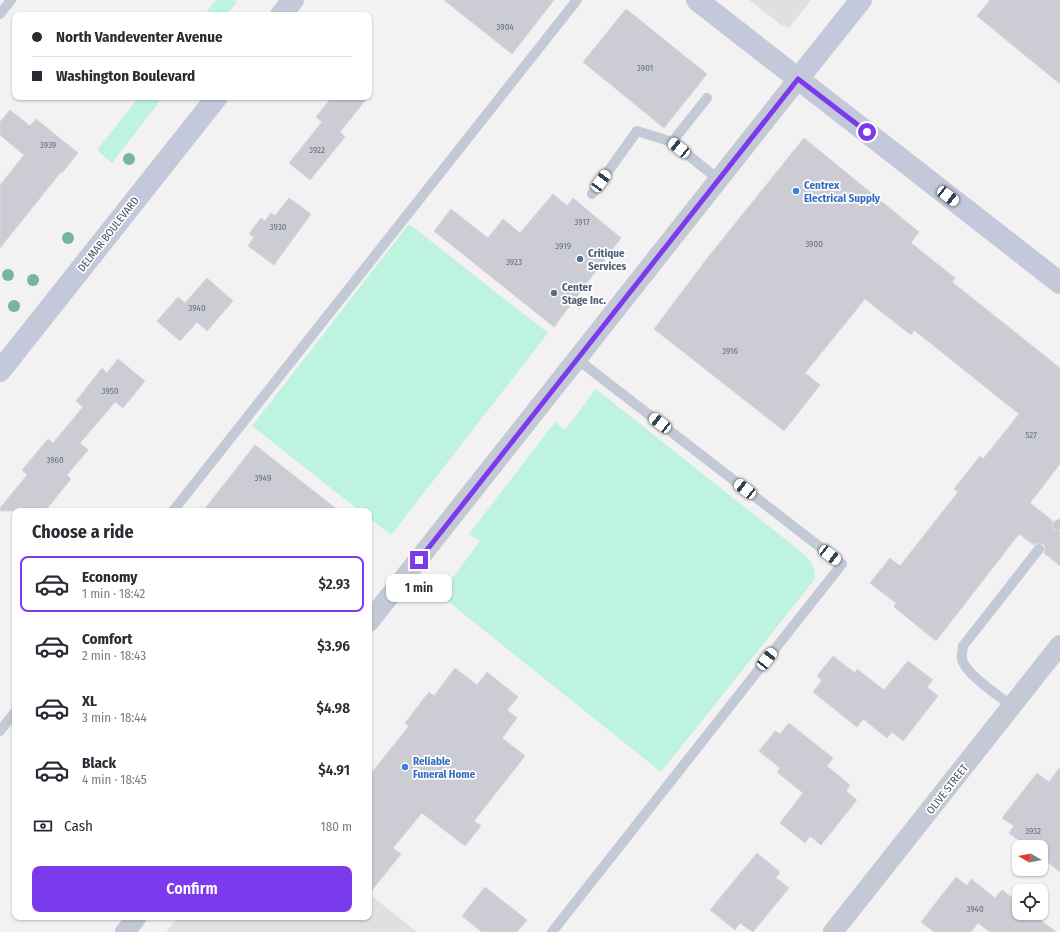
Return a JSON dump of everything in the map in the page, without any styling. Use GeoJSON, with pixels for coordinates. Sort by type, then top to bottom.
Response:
{"type":"FeatureCollection","features":[{"type":"Feature","properties":{"kind":"main road"},"geometry":{"type":"LineString","coordinates":[[283,12],[293,0]]}},
{"type":"Feature","properties":{"kind":"main road"},"geometry":{"type":"LineString","coordinates":[[697,0],[1058,278]]}},
{"type":"Feature","properties":{"kind":"main road"},"geometry":{"type":"LineString","coordinates":[[798,79],[861,0]]}},
{"type":"Feature","properties":{"kind":"main road","name":"DELMAR BOULEVARD"},"geometry":{"type":"LineString","coordinates":[[0,371],[215,100]]}},
{"type":"Feature","properties":{"kind":"street"},"geometry":{"type":"LineString","coordinates":[[372,618],[798,79]]}},
{"type":"Feature","properties":{"kind":"street","name":"OLIVE STREET"},"geometry":{"type":"LineString","coordinates":[[833,932],[1060,645]]}},
{"type":"Feature","properties":{"kind":"street"},"geometry":{"type":"LineString","coordinates":[[125,932],[135,920]]}},
{"type":"Feature","properties":{"kind":"lane"},"geometry":{"type":"LineString","coordinates":[[0,14],[11,0]]}},
{"type":"Feature","properties":{"kind":"lane"},"geometry":{"type":"LineString","coordinates":[[175,508],[576,0]]}},
{"type":"Feature","properties":{"kind":"lane"},"geometry":{"type":"LineString","coordinates":[[672,142],[708,98]]}},
{"type":"Feature","properties":{"kind":"lane"},"geometry":{"type":"LineString","coordinates":[[592,194],[637,131],[672,142],[719,180]]}},
{"type":"Feature","properties":{"kind":"lane"},"geometry":{"type":"LineString","coordinates":[[552,932],[842,564],[577,359]]}},
{"type":"Feature","properties":{"kind":"lane"},"geometry":{"type":"LineString","coordinates":[[1012,706],[988,688],[965,667],[961,657],[963,646],[1039,549]]}},
{"type":"Feature","properties":{"kind":"lane"},"geometry":{"type":"LineString","coordinates":[[0,731],[12,716]]}},
{"type":"Feature","properties":{"kind":"shaded area"},"geometry":{"type":"Polygon","coordinates":[[[749,0],[811,0],[789,28],[780,24],[749,0]]]}},
{"type":"Feature","properties":{"kind":"shaded area"},"geometry":{"type":"Polygon","coordinates":[[[372,896],[417,932],[166,932],[176,920],[372,920],[372,896]]]}},
{"type":"Feature","properties":{"kind":"green space"},"geometry":{"type":"Polygon","coordinates":[[[216,0],[234,0],[237,2],[229,12],[206,12],[216,0]]]}},
{"type":"Feature","properties":{"kind":"green space"},"geometry":{"type":"Polygon","coordinates":[[[137,100],[161,100],[112,163],[97,150],[137,100]]]}},
{"type":"Feature","properties":{"kind":"green space"},"geometry":{"type":"Polygon","coordinates":[[[409,224],[548,333],[391,535],[372,520],[372,508],[356,508],[252,426],[409,224]]]}},
{"type":"Feature","properties":{"kind":"green space"},"geometry":{"type":"Polygon","coordinates":[[[596,389],[805,555],[814,569],[815,579],[661,772],[440,595],[480,541],[469,534],[555,422],[565,430],[596,389]]]}},
{"type":"Feature","properties":{"kind":"building"},"geometry":{"type":"Polygon","coordinates":[[[444,0],[554,0],[512,54],[444,0]]]}},
{"type":"Feature","properties":{"kind":"building"},"geometry":{"type":"Polygon","coordinates":[[[990,0],[1060,0],[1060,84],[977,16],[990,0]]]}},
{"type":"Feature","properties":{"kind":"building"},"geometry":{"type":"Polygon","coordinates":[[[626,9],[707,74],[664,128],[583,62],[626,9]]]}},
{"type":"Feature","properties":{"kind":"building"},"geometry":{"type":"Polygon","coordinates":[[[330,100],[366,100],[340,132],[345,137],[310,180],[289,163],[322,122],[316,117],[330,100]]]}},
{"type":"Feature","properties":{"kind":"building"},"geometry":{"type":"Polygon","coordinates":[[[10,110],[30,126],[36,119],[78,153],[0,248],[0,185],[24,155],[0,135],[0,122],[10,110]]]}},
{"type":"Feature","properties":{"kind":"building"},"geometry":{"type":"Polygon","coordinates":[[[804,138],[919,232],[911,243],[955,278],[952,282],[1060,368],[1060,464],[1030,503],[1053,521],[1052,525],[1054,530],[1060,531],[1060,566],[1044,553],[1045,547],[1043,544],[1037,543],[1034,545],[1019,534],[936,641],[894,607],[896,603],[870,583],[890,558],[900,566],[958,492],[954,489],[980,456],[983,459],[1019,414],[914,330],[911,335],[865,299],[805,373],[820,385],[784,431],[654,329],[709,256],[804,138]]]}},
{"type":"Feature","properties":{"kind":"building"},"geometry":{"type":"Polygon","coordinates":[[[553,194],[567,206],[573,198],[621,238],[554,327],[434,231],[451,209],[488,238],[503,219],[520,233],[553,194]]]}},
{"type":"Feature","properties":{"kind":"building"},"geometry":{"type":"Polygon","coordinates":[[[289,198],[311,214],[274,265],[248,246],[254,237],[249,234],[261,218],[265,221],[271,213],[275,216],[289,198]]]}},
{"type":"Feature","properties":{"kind":"building"},"geometry":{"type":"Polygon","coordinates":[[[207,278],[233,301],[207,331],[197,322],[180,341],[157,321],[178,297],[185,303],[207,278]]]}},
{"type":"Feature","properties":{"kind":"building"},"geometry":{"type":"Polygon","coordinates":[[[118,359],[145,381],[123,408],[115,402],[80,443],[88,450],[67,475],[71,479],[47,508],[12,508],[12,511],[0,511],[0,508],[27,475],[22,470],[48,439],[53,443],[83,407],[76,401],[102,368],[107,373],[118,359]]]}},
{"type":"Feature","properties":{"kind":"building"},"geometry":{"type":"Polygon","coordinates":[[[255,445],[335,508],[205,508],[255,445]]]}},
{"type":"Feature","properties":{"kind":"building"},"geometry":{"type":"Polygon","coordinates":[[[833,656],[855,673],[857,669],[884,690],[908,661],[933,680],[927,687],[938,696],[903,741],[892,732],[887,738],[863,719],[857,727],[813,692],[822,680],[817,676],[833,656]]]}},
{"type":"Feature","properties":{"kind":"building"},"geometry":{"type":"Polygon","coordinates":[[[455,668],[477,685],[487,672],[518,697],[507,710],[517,718],[502,738],[525,756],[474,821],[481,826],[465,846],[422,813],[393,848],[401,854],[372,890],[372,772],[409,726],[405,723],[429,692],[434,696],[455,668]]]}},
{"type":"Feature","properties":{"kind":"building"},"geometry":{"type":"Polygon","coordinates":[[[789,723],[833,758],[827,766],[850,785],[846,791],[857,800],[821,845],[810,836],[805,843],[780,823],[803,793],[777,772],[780,768],[759,751],[775,731],[780,734],[789,723]]]}},
{"type":"Feature","properties":{"kind":"building"},"geometry":{"type":"Polygon","coordinates":[[[1060,767],[1060,872],[1048,863],[1048,840],[1018,840],[1009,833],[1014,826],[1002,818],[1037,773],[1049,782],[1060,767]]]}},
{"type":"Feature","properties":{"kind":"building"},"geometry":{"type":"Polygon","coordinates":[[[757,853],[780,872],[776,878],[789,888],[753,932],[740,923],[735,930],[710,910],[757,853]]]}},
{"type":"Feature","properties":{"kind":"building"},"geometry":{"type":"Polygon","coordinates":[[[956,877],[967,886],[971,879],[995,898],[1002,890],[1012,898],[1012,920],[1041,920],[1056,932],[990,932],[978,923],[971,932],[934,932],[921,922],[956,877]]]}},
{"type":"Feature","properties":{"kind":"building"},"geometry":{"type":"Polygon","coordinates":[[[485,887],[527,920],[517,932],[482,932],[462,916],[485,887]]]}},
{"type":"Feature","properties":{"kind":"place","name":"Centrex Electrical Supply"},"geometry":{"type":"Point","coordinates":[796,191]}},
{"type":"Feature","properties":{"kind":"place","name":"Critique Services"},"geometry":{"type":"Point","coordinates":[580,259]}},
{"type":"Feature","properties":{"kind":"place","name":"Center Stage Inc."},"geometry":{"type":"Point","coordinates":[554,293]}},
{"type":"Feature","properties":{"kind":"place","name":"Reliable Funeral Home"},"geometry":{"type":"Point","coordinates":[405,767]}},
{"type":"Feature","properties":{"kind":"route"},"geometry":{"type":"LineString","coordinates":[[419,560],[798,79],[867,132]]}}]}
